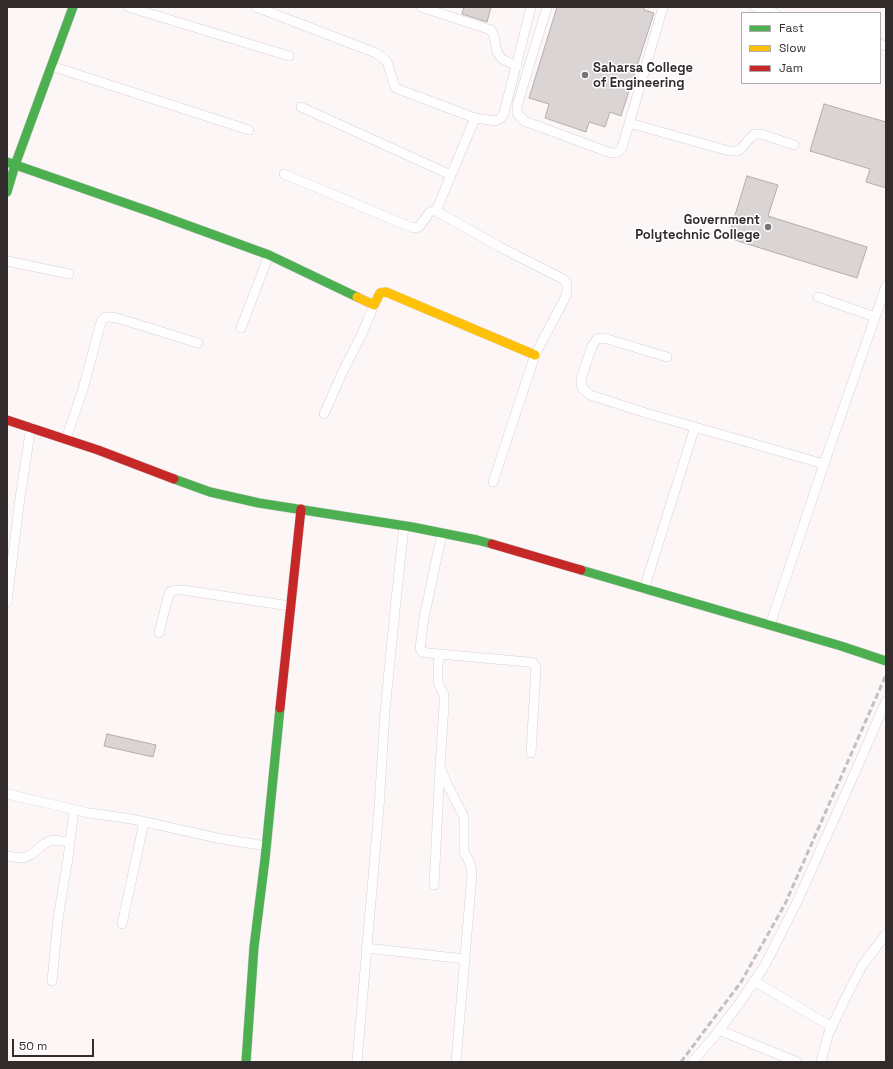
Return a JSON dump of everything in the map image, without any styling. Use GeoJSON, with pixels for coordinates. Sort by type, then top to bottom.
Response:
{"type":"FeatureCollection","features":[{"type":"Feature","properties":{"kind":"street"},"geometry":{"type":"LineString","coordinates":[[7,192],[11,164],[51,66],[73,7]]}},
{"type":"Feature","properties":{"kind":"street"},"geometry":{"type":"LineString","coordinates":[[128,7],[288,56]]}},
{"type":"Feature","properties":{"kind":"street"},"geometry":{"type":"LineString","coordinates":[[256,7],[376,53],[387,62],[395,87],[475,118],[496,121],[501,118],[504,113],[531,7]]}},
{"type":"Feature","properties":{"kind":"street"},"geometry":{"type":"LineString","coordinates":[[421,7],[491,30],[494,36],[497,52],[502,59],[516,66]]}},
{"type":"Feature","properties":{"kind":"street"},"geometry":{"type":"LineString","coordinates":[[547,7],[517,106],[517,113],[524,121],[610,153],[617,153],[622,148],[663,7]]}},
{"type":"Feature","properties":{"kind":"street"},"geometry":{"type":"LineString","coordinates":[[755,7],[772,12]]}},
{"type":"Feature","properties":{"kind":"street"},"geometry":{"type":"LineString","coordinates":[[51,66],[249,130]]}},
{"type":"Feature","properties":{"kind":"street"},"geometry":{"type":"LineString","coordinates":[[301,108],[451,175]]}},
{"type":"Feature","properties":{"kind":"street"},"geometry":{"type":"LineString","coordinates":[[436,211],[475,118]]}},
{"type":"Feature","properties":{"kind":"street"},"geometry":{"type":"LineString","coordinates":[[629,122],[729,151],[741,149],[755,134],[761,134],[794,145]]}},
{"type":"Feature","properties":{"kind":"street"},"geometry":{"type":"LineString","coordinates":[[11,164],[270,255],[374,305]]}},
{"type":"Feature","properties":{"kind":"street"},"geometry":{"type":"LineString","coordinates":[[284,174],[412,228],[419,227],[432,211],[436,211],[500,247],[563,279],[567,284],[568,290],[566,296],[534,355],[493,482]]}},
{"type":"Feature","properties":{"kind":"street"},"geometry":{"type":"LineString","coordinates":[[241,328],[270,255]]}},
{"type":"Feature","properties":{"kind":"street"},"geometry":{"type":"LineString","coordinates":[[7,261],[69,274]]}},
{"type":"Feature","properties":{"kind":"street"},"geometry":{"type":"LineString","coordinates":[[770,625],[886,286]]}},
{"type":"Feature","properties":{"kind":"street"},"geometry":{"type":"LineString","coordinates":[[324,414],[374,305],[382,292],[386,292],[534,355]]}},
{"type":"Feature","properties":{"kind":"street"},"geometry":{"type":"LineString","coordinates":[[818,297],[875,317]]}},
{"type":"Feature","properties":{"kind":"street"},"geometry":{"type":"LineString","coordinates":[[66,439],[83,389],[101,322],[104,318],[117,318],[198,343]]}},
{"type":"Feature","properties":{"kind":"street"},"geometry":{"type":"LineString","coordinates":[[667,357],[604,338],[597,339],[592,346],[581,379],[582,388],[590,395],[646,413],[824,464]]}},
{"type":"Feature","properties":{"kind":"street"},"geometry":{"type":"LineString","coordinates":[[7,420],[98,450],[210,492],[259,503],[404,526],[476,540],[770,625],[886,661]]}},
{"type":"Feature","properties":{"kind":"street"},"geometry":{"type":"LineString","coordinates":[[7,602],[31,427]]}},
{"type":"Feature","properties":{"kind":"street"},"geometry":{"type":"LineString","coordinates":[[644,589],[695,427]]}},
{"type":"Feature","properties":{"kind":"street"},"geometry":{"type":"LineString","coordinates":[[246,1062],[254,947],[301,509]]}},
{"type":"Feature","properties":{"kind":"street"},"geometry":{"type":"LineString","coordinates":[[356,1062],[379,808],[386,703],[404,526]]}},
{"type":"Feature","properties":{"kind":"street"},"geometry":{"type":"LineString","coordinates":[[442,533],[424,618],[420,648],[422,652],[428,653],[533,663],[536,667],[531,753]]}},
{"type":"Feature","properties":{"kind":"street"},"geometry":{"type":"LineString","coordinates":[[159,633],[168,596],[170,592],[175,590],[290,606]]}},
{"type":"Feature","properties":{"kind":"street"},"geometry":{"type":"LineString","coordinates":[[434,885],[444,705],[444,695],[438,682],[438,664],[440,654]]}},
{"type":"Feature","properties":{"kind":"street"},"geometry":{"type":"LineString","coordinates":[[692,1062],[719,1030],[764,965],[798,900],[886,701]]}},
{"type":"Feature","properties":{"kind":"street"},"geometry":{"type":"LineString","coordinates":[[440,767],[446,782],[464,816],[464,852],[470,863],[472,874],[456,1062]]}},
{"type":"Feature","properties":{"kind":"street"},"geometry":{"type":"LineString","coordinates":[[7,794],[74,810],[266,846]]}},
{"type":"Feature","properties":{"kind":"street"},"geometry":{"type":"LineString","coordinates":[[52,981],[58,919],[74,810]]}},
{"type":"Feature","properties":{"kind":"street"},"geometry":{"type":"LineString","coordinates":[[122,924],[144,822]]}},
{"type":"Feature","properties":{"kind":"street"},"geometry":{"type":"LineString","coordinates":[[7,856],[20,858],[26,857],[52,840],[70,842]]}},
{"type":"Feature","properties":{"kind":"street"},"geometry":{"type":"LineString","coordinates":[[821,1062],[828,1035],[862,966],[886,934]]}},
{"type":"Feature","properties":{"kind":"street"},"geometry":{"type":"LineString","coordinates":[[366,948],[465,959]]}},
{"type":"Feature","properties":{"kind":"street"},"geometry":{"type":"LineString","coordinates":[[754,981],[832,1027]]}},
{"type":"Feature","properties":{"kind":"street"},"geometry":{"type":"LineString","coordinates":[[719,1030],[797,1062]]}},
{"type":"Feature","properties":{"kind":"building"},"geometry":{"type":"Polygon","coordinates":[[[464,7],[491,7],[487,22],[462,14],[464,7]]]}},
{"type":"Feature","properties":{"kind":"building","name":"Saharsa College of Engineering"},"geometry":{"type":"Polygon","coordinates":[[[557,7],[644,7],[644,10],[654,13],[621,116],[610,112],[605,127],[589,122],[586,132],[545,118],[549,104],[529,98],[557,7]]]}},
{"type":"Feature","properties":{"kind":"building"},"geometry":{"type":"Polygon","coordinates":[[[824,104],[886,122],[886,188],[866,182],[870,169],[810,151],[824,104]]]}},
{"type":"Feature","properties":{"kind":"building","name":"Government Polytechnic College"},"geometry":{"type":"Polygon","coordinates":[[[747,176],[778,185],[768,216],[867,247],[857,278],[728,238],[747,176]]]}},
{"type":"Feature","properties":{"kind":"building"},"geometry":{"type":"Polygon","coordinates":[[[107,734],[156,745],[153,757],[104,746],[107,734]]]}},
{"type":"Feature","properties":{"kind":"railway"},"geometry":{"type":"LineString","coordinates":[[681,1062],[741,982],[785,904],[886,675]]}},
{"type":"Feature","properties":{"kind":"traffic: fast"},"geometry":{"type":"LineString","coordinates":[[7,192],[15,165],[73,7]]}},
{"type":"Feature","properties":{"kind":"traffic: fast"},"geometry":{"type":"LineString","coordinates":[[7,162],[269,255],[357,297]]}},
{"type":"Feature","properties":{"kind":"traffic: fast"},"geometry":{"type":"LineString","coordinates":[[174,479],[210,492],[259,503],[412,527],[492,544]]}},
{"type":"Feature","properties":{"kind":"traffic: fast"},"geometry":{"type":"LineString","coordinates":[[581,570],[841,646],[886,661]]}},
{"type":"Feature","properties":{"kind":"traffic: fast"},"geometry":{"type":"LineString","coordinates":[[246,1062],[254,947],[265,859],[280,708]]}},
{"type":"Feature","properties":{"kind":"traffic: slow"},"geometry":{"type":"LineString","coordinates":[[357,297],[374,305],[380,293],[386,292],[535,355]]}},
{"type":"Feature","properties":{"kind":"traffic: jam"},"geometry":{"type":"LineString","coordinates":[[7,420],[98,450],[174,479]]}},
{"type":"Feature","properties":{"kind":"traffic: jam"},"geometry":{"type":"LineString","coordinates":[[280,708],[301,509]]}},
{"type":"Feature","properties":{"kind":"traffic: jam"},"geometry":{"type":"LineString","coordinates":[[492,544],[581,570]]}},
{"type":"Feature","properties":{"kind":"place","name":"Saharsa College of Engineering"},"geometry":{"type":"Point","coordinates":[585,75]}},
{"type":"Feature","properties":{"kind":"place","name":"Government Polytechnic College"},"geometry":{"type":"Point","coordinates":[768,227]}}]}
